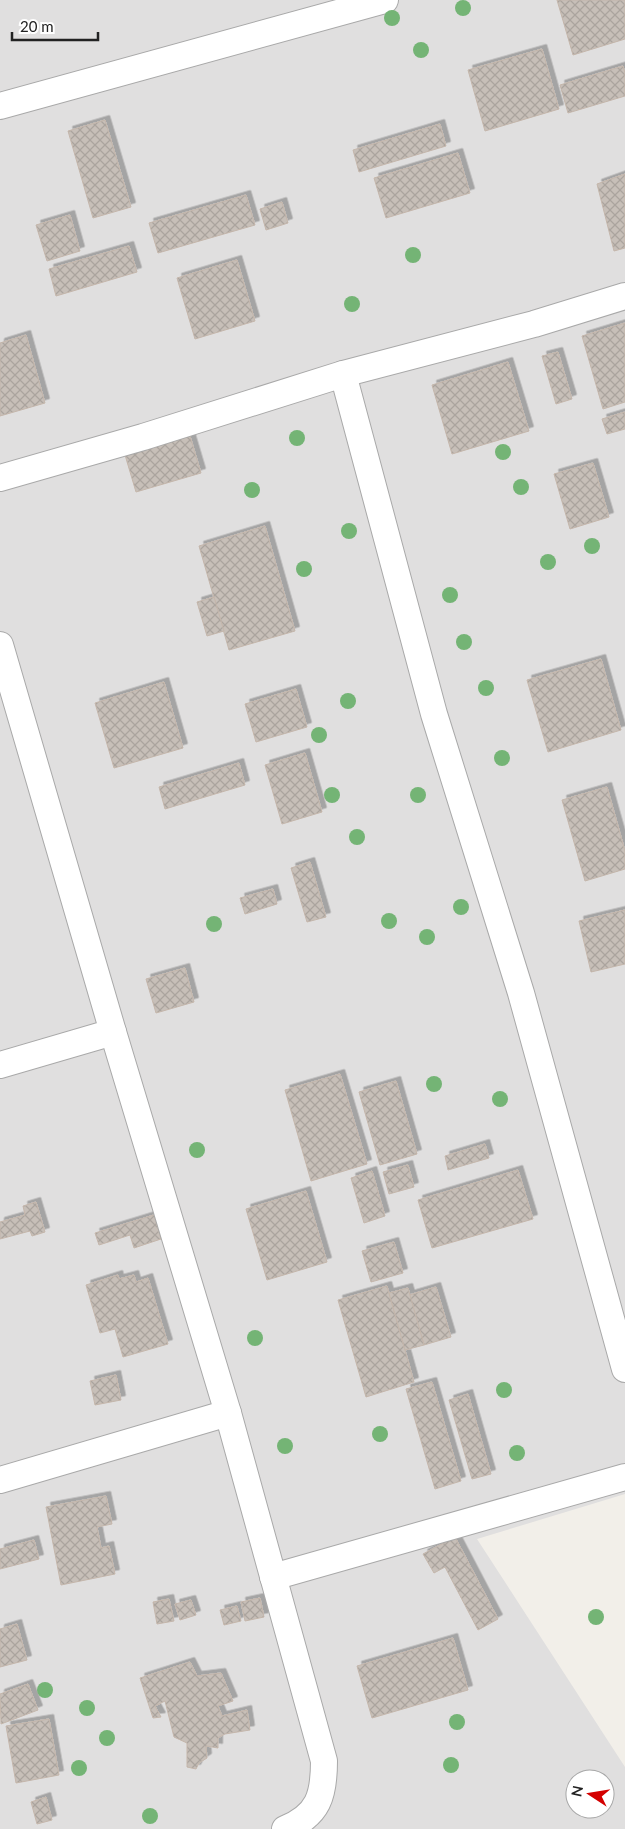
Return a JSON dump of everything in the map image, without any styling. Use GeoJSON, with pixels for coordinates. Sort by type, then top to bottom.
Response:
{"type":"FeatureCollection","features":[{"type":"Feature","properties":{"kind":"street"},"geometry":{"type":"LineString","coordinates":[[0,106],[385,0]]}},
{"type":"Feature","properties":{"kind":"street"},"geometry":{"type":"LineString","coordinates":[[0,478],[143,437],[343,374],[534,324],[625,296]]}},
{"type":"Feature","properties":{"kind":"street"},"geometry":{"type":"LineString","coordinates":[[343,374],[434,714],[521,994],[625,1369]]}},
{"type":"Feature","properties":{"kind":"street"},"geometry":{"type":"LineString","coordinates":[[0,645],[113,1032],[228,1413],[324,1761],[324,1785],[316,1807],[296,1824],[285,1829]]}},
{"type":"Feature","properties":{"kind":"street"},"geometry":{"type":"LineString","coordinates":[[0,1065],[113,1032]]}},
{"type":"Feature","properties":{"kind":"street"},"geometry":{"type":"LineString","coordinates":[[0,1480],[228,1413]]}},
{"type":"Feature","properties":{"kind":"street"},"geometry":{"type":"LineString","coordinates":[[273,1577],[625,1478]]}},
{"type":"Feature","properties":{"kind":"shaded area"},"geometry":{"type":"Polygon","coordinates":[[[0,0],[625,0],[625,1494],[477,1539],[625,1767],[625,1829],[0,1829],[0,0]]]}},
{"type":"Feature","properties":{"kind":"building"},"geometry":{"type":"Polygon","coordinates":[[[557,0],[625,0],[625,39],[573,55],[557,0]]]}},
{"type":"Feature","properties":{"kind":"building"},"geometry":{"type":"Polygon","coordinates":[[[542,49],[559,109],[485,131],[468,70],[542,49]]]}},
{"type":"Feature","properties":{"kind":"building"},"geometry":{"type":"Polygon","coordinates":[[[623,66],[625,73],[625,96],[568,113],[560,85],[623,66]]]}},
{"type":"Feature","properties":{"kind":"building"},"geometry":{"type":"Polygon","coordinates":[[[105,120],[131,207],[93,218],[68,131],[105,120]]]}},
{"type":"Feature","properties":{"kind":"building"},"geometry":{"type":"Polygon","coordinates":[[[440,124],[446,146],[359,172],[353,150],[440,124]]]}},
{"type":"Feature","properties":{"kind":"building"},"geometry":{"type":"Polygon","coordinates":[[[458,153],[470,193],[386,218],[374,178],[458,153]]]}},
{"type":"Feature","properties":{"kind":"building"},"geometry":{"type":"Polygon","coordinates":[[[625,174],[625,248],[614,251],[597,184],[625,174]]]}},
{"type":"Feature","properties":{"kind":"building"},"geometry":{"type":"Polygon","coordinates":[[[246,195],[255,225],[158,253],[149,223],[246,195]]]}},
{"type":"Feature","properties":{"kind":"building"},"geometry":{"type":"Polygon","coordinates":[[[282,202],[288,223],[266,230],[260,209],[282,202]]]}},
{"type":"Feature","properties":{"kind":"building"},"geometry":{"type":"Polygon","coordinates":[[[70,215],[80,251],[47,261],[36,225],[70,215]]]}},
{"type":"Feature","properties":{"kind":"building"},"geometry":{"type":"Polygon","coordinates":[[[129,246],[137,272],[56,296],[49,269],[129,246]]]}},
{"type":"Feature","properties":{"kind":"building"},"geometry":{"type":"Polygon","coordinates":[[[237,260],[255,321],[195,339],[177,278],[237,260]]]}},
{"type":"Feature","properties":{"kind":"building"},"geometry":{"type":"Polygon","coordinates":[[[625,323],[625,402],[603,409],[582,336],[625,323]]]}},
{"type":"Feature","properties":{"kind":"building"},"geometry":{"type":"Polygon","coordinates":[[[26,335],[45,403],[0,416],[0,343],[26,335]]]}},
{"type":"Feature","properties":{"kind":"building"},"geometry":{"type":"Polygon","coordinates":[[[558,352],[572,399],[556,404],[542,356],[558,352]]]}},
{"type":"Feature","properties":{"kind":"building"},"geometry":{"type":"Polygon","coordinates":[[[508,362],[529,431],[452,454],[432,385],[508,362]]]}},
{"type":"Feature","properties":{"kind":"building"},"geometry":{"type":"Polygon","coordinates":[[[625,412],[625,429],[607,434],[602,419],[625,412]]]}},
{"type":"Feature","properties":{"kind":"building"},"geometry":{"type":"Polygon","coordinates":[[[190,436],[201,473],[136,492],[125,455],[190,436]]]}},
{"type":"Feature","properties":{"kind":"building"},"geometry":{"type":"Polygon","coordinates":[[[593,463],[609,517],[570,529],[554,474],[593,463]]]}},
{"type":"Feature","properties":{"kind":"building"},"geometry":{"type":"Polygon","coordinates":[[[265,526],[295,631],[229,650],[199,546],[265,526]]]}},
{"type":"Feature","properties":{"kind":"building"},"geometry":{"type":"Polygon","coordinates":[[[214,597],[224,631],[207,636],[197,602],[214,597]]]}},
{"type":"Feature","properties":{"kind":"building"},"geometry":{"type":"Polygon","coordinates":[[[601,659],[621,730],[548,752],[527,680],[601,659]]]}},
{"type":"Feature","properties":{"kind":"building"},"geometry":{"type":"Polygon","coordinates":[[[164,682],[183,748],[114,768],[95,703],[164,682]]]}},
{"type":"Feature","properties":{"kind":"building"},"geometry":{"type":"Polygon","coordinates":[[[296,689],[307,727],[256,742],[245,704],[296,689]]]}},
{"type":"Feature","properties":{"kind":"building"},"geometry":{"type":"Polygon","coordinates":[[[305,753],[322,812],[282,824],[265,765],[305,753]]]}},
{"type":"Feature","properties":{"kind":"building"},"geometry":{"type":"Polygon","coordinates":[[[239,763],[245,785],[165,809],[159,787],[239,763]]]}},
{"type":"Feature","properties":{"kind":"building"},"geometry":{"type":"Polygon","coordinates":[[[607,787],[625,851],[625,869],[585,881],[562,800],[607,787]]]}},
{"type":"Feature","properties":{"kind":"building"},"geometry":{"type":"Polygon","coordinates":[[[310,862],[326,917],[307,922],[291,868],[310,862]]]}},
{"type":"Feature","properties":{"kind":"building"},"geometry":{"type":"Polygon","coordinates":[[[273,889],[277,904],[245,914],[240,898],[273,889]]]}},
{"type":"Feature","properties":{"kind":"building"},"geometry":{"type":"Polygon","coordinates":[[[625,910],[625,964],[591,972],[579,921],[625,910]]]}},
{"type":"Feature","properties":{"kind":"building"},"geometry":{"type":"Polygon","coordinates":[[[185,968],[194,1002],[156,1013],[146,979],[185,968]]]}},
{"type":"Feature","properties":{"kind":"building"},"geometry":{"type":"Polygon","coordinates":[[[340,1074],[367,1164],[311,1181],[285,1090],[340,1074]]]}},
{"type":"Feature","properties":{"kind":"building"},"geometry":{"type":"Polygon","coordinates":[[[396,1081],[417,1154],[380,1165],[359,1092],[396,1081]]]}},
{"type":"Feature","properties":{"kind":"building"},"geometry":{"type":"Polygon","coordinates":[[[485,1144],[489,1158],[448,1170],[445,1156],[485,1144]]]}},
{"type":"Feature","properties":{"kind":"building"},"geometry":{"type":"Polygon","coordinates":[[[408,1165],[414,1187],[389,1194],[383,1172],[408,1165]]]}},
{"type":"Feature","properties":{"kind":"building"},"geometry":{"type":"Polygon","coordinates":[[[518,1170],[533,1219],[432,1248],[418,1200],[518,1170]]]}},
{"type":"Feature","properties":{"kind":"building"},"geometry":{"type":"Polygon","coordinates":[[[372,1171],[385,1216],[364,1223],[351,1178],[372,1171]]]}},
{"type":"Feature","properties":{"kind":"building"},"geometry":{"type":"Polygon","coordinates":[[[306,1191],[327,1262],[267,1280],[246,1209],[306,1191]]]}},
{"type":"Feature","properties":{"kind":"building"},"geometry":{"type":"Polygon","coordinates":[[[36,1202],[45,1232],[32,1236],[30,1231],[0,1239],[0,1222],[25,1215],[23,1206],[36,1202]]]}},
{"type":"Feature","properties":{"kind":"building"},"geometry":{"type":"Polygon","coordinates":[[[154,1215],[161,1239],[134,1248],[130,1235],[99,1245],[95,1233],[154,1215]]]}},
{"type":"Feature","properties":{"kind":"building"},"geometry":{"type":"Polygon","coordinates":[[[394,1242],[403,1273],[371,1282],[362,1251],[394,1242]]]}},
{"type":"Feature","properties":{"kind":"building"},"geometry":{"type":"Polygon","coordinates":[[[118,1275],[119,1279],[134,1275],[136,1282],[148,1278],[168,1344],[123,1357],[115,1329],[100,1333],[86,1285],[118,1275]]]}},
{"type":"Feature","properties":{"kind":"building"},"geometry":{"type":"Polygon","coordinates":[[[387,1286],[414,1382],[366,1397],[338,1300],[387,1286]]]}},
{"type":"Feature","properties":{"kind":"building"},"geometry":{"type":"Polygon","coordinates":[[[436,1287],[451,1337],[424,1345],[409,1295],[436,1287]]]}},
{"type":"Feature","properties":{"kind":"building"},"geometry":{"type":"Polygon","coordinates":[[[408,1288],[424,1345],[405,1350],[389,1293],[408,1288]]]}},
{"type":"Feature","properties":{"kind":"building"},"geometry":{"type":"Polygon","coordinates":[[[116,1375],[121,1400],[95,1405],[90,1381],[116,1375]]]}},
{"type":"Feature","properties":{"kind":"building"},"geometry":{"type":"Polygon","coordinates":[[[432,1382],[461,1481],[435,1489],[406,1389],[432,1382]]]}},
{"type":"Feature","properties":{"kind":"building"},"geometry":{"type":"Polygon","coordinates":[[[468,1394],[491,1474],[472,1479],[449,1400],[468,1394]]]}},
{"type":"Feature","properties":{"kind":"building"},"geometry":{"type":"Polygon","coordinates":[[[106,1496],[112,1524],[97,1527],[101,1548],[109,1546],[115,1574],[61,1585],[46,1507],[106,1496]]]}},
{"type":"Feature","properties":{"kind":"building"},"geometry":{"type":"Polygon","coordinates":[[[455,1537],[498,1619],[478,1630],[445,1567],[434,1573],[423,1554],[455,1537]]]}},
{"type":"Feature","properties":{"kind":"building"},"geometry":{"type":"Polygon","coordinates":[[[34,1540],[39,1559],[0,1569],[0,1549],[34,1540]]]}},
{"type":"Feature","properties":{"kind":"building"},"geometry":{"type":"Polygon","coordinates":[[[260,1598],[264,1617],[245,1621],[241,1602],[260,1598]]]}},
{"type":"Feature","properties":{"kind":"building"},"geometry":{"type":"Polygon","coordinates":[[[169,1599],[174,1621],[157,1624],[153,1602],[169,1599]]]}},
{"type":"Feature","properties":{"kind":"building"},"geometry":{"type":"Polygon","coordinates":[[[191,1600],[196,1615],[180,1620],[175,1604],[191,1600]]]}},
{"type":"Feature","properties":{"kind":"building"},"geometry":{"type":"Polygon","coordinates":[[[237,1606],[241,1621],[224,1625],[220,1610],[237,1606]]]}},
{"type":"Feature","properties":{"kind":"building"},"geometry":{"type":"Polygon","coordinates":[[[17,1624],[27,1660],[0,1667],[0,1629],[17,1624]]]}},
{"type":"Feature","properties":{"kind":"building"},"geometry":{"type":"Polygon","coordinates":[[[453,1638],[468,1690],[372,1718],[357,1666],[453,1638]]]}},
{"type":"Feature","properties":{"kind":"building"},"geometry":{"type":"Polygon","coordinates":[[[190,1662],[197,1676],[221,1673],[233,1701],[218,1706],[222,1716],[247,1710],[250,1730],[225,1734],[218,1738],[218,1748],[206,1746],[207,1758],[199,1763],[196,1769],[187,1767],[187,1743],[174,1737],[165,1701],[155,1706],[161,1717],[153,1718],[140,1678],[190,1662]]]}},
{"type":"Feature","properties":{"kind":"building"},"geometry":{"type":"Polygon","coordinates":[[[28,1684],[38,1710],[1,1724],[0,1694],[28,1684]]]}},
{"type":"Feature","properties":{"kind":"building"},"geometry":{"type":"Polygon","coordinates":[[[49,1719],[59,1775],[16,1783],[6,1726],[49,1719]]]}},
{"type":"Feature","properties":{"kind":"building"},"geometry":{"type":"Polygon","coordinates":[[[46,1797],[52,1820],[37,1824],[31,1802],[46,1797]]]}}]}
